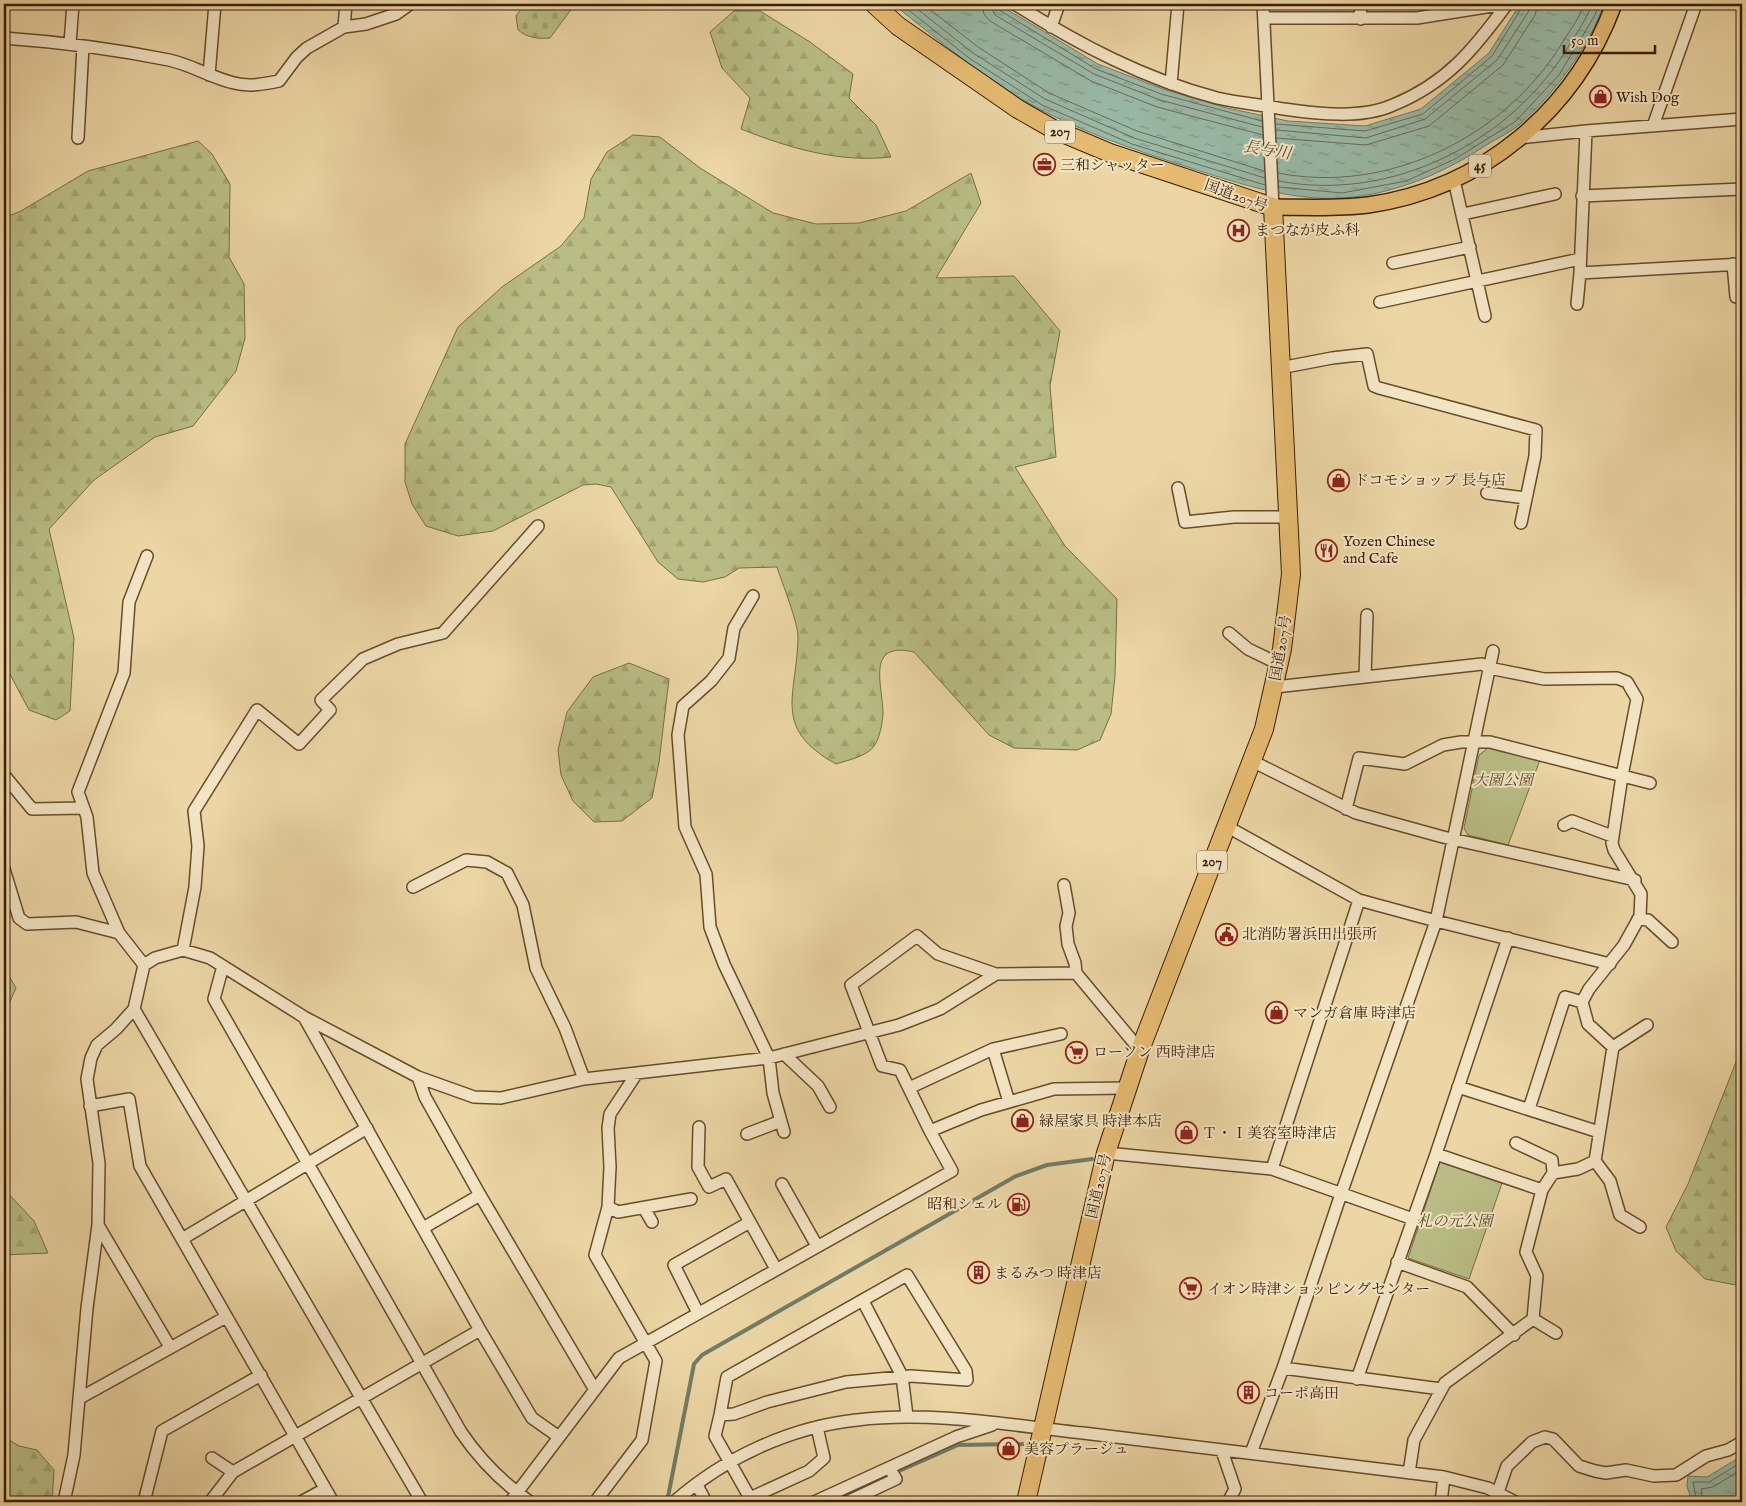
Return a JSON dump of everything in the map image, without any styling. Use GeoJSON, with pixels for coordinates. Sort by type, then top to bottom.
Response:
{"type":"FeatureCollection","features":[{"type":"Feature","properties":{"kind":"highway","name":"国道207号"},"geometry":{"type":"LineString","coordinates":[[874,4],[898,26],[1018,109],[1053,129],[1110,153],[1273,202],[1290,574],[1288,612],[1275,687],[1264,729],[1140,1050],[1106,1153],[1026,1502]]}},
{"type":"Feature","properties":{"kind":"main road","name":"45"},"geometry":{"type":"LineString","coordinates":[[1273,202],[1367,205],[1415,194],[1454,180],[1520,138],[1560,99],[1591,56],[1614,4]]}},
{"type":"Feature","properties":{"kind":"street"},"geometry":{"type":"LineString","coordinates":[[70,43],[73,4]]}},
{"type":"Feature","properties":{"kind":"street"},"geometry":{"type":"LineString","coordinates":[[209,75],[215,4]]}},
{"type":"Feature","properties":{"kind":"street"},"geometry":{"type":"LineString","coordinates":[[344,27],[346,4]]}},
{"type":"Feature","properties":{"kind":"street"},"geometry":{"type":"LineString","coordinates":[[4,38],[70,43],[179,62],[235,84],[256,85],[279,81],[297,57],[308,48],[344,27],[366,24],[396,14],[410,4]]}},
{"type":"Feature","properties":{"kind":"street"},"geometry":{"type":"LineString","coordinates":[[1015,4],[1051,27],[1116,62],[1171,84],[1218,98],[1268,109],[1350,114],[1392,106],[1436,83],[1476,47],[1506,4]]}},
{"type":"Feature","properties":{"kind":"street"},"geometry":{"type":"LineString","coordinates":[[1051,27],[1059,4]]}},
{"type":"Feature","properties":{"kind":"street"},"geometry":{"type":"LineString","coordinates":[[1171,84],[1178,4]]}},
{"type":"Feature","properties":{"kind":"street"},"geometry":{"type":"LineString","coordinates":[[1263,4],[1273,202]]}},
{"type":"Feature","properties":{"kind":"street"},"geometry":{"type":"LineString","coordinates":[[1360,4],[1361,19]]}},
{"type":"Feature","properties":{"kind":"street"},"geometry":{"type":"LineString","coordinates":[[1264,18],[1417,18],[1506,4]]}},
{"type":"Feature","properties":{"kind":"street"},"geometry":{"type":"LineString","coordinates":[[1653,126],[1696,4]]}},
{"type":"Feature","properties":{"kind":"street"},"geometry":{"type":"LineString","coordinates":[[78,138],[83,46]]}},
{"type":"Feature","properties":{"kind":"street"},"geometry":{"type":"LineString","coordinates":[[1520,138],[1742,119]]}},
{"type":"Feature","properties":{"kind":"street"},"geometry":{"type":"LineString","coordinates":[[1577,304],[1586,131]]}},
{"type":"Feature","properties":{"kind":"street"},"geometry":{"type":"LineString","coordinates":[[1454,180],[1485,316]]}},
{"type":"Feature","properties":{"kind":"street"},"geometry":{"type":"LineString","coordinates":[[1582,196],[1742,189]]}},
{"type":"Feature","properties":{"kind":"street"},"geometry":{"type":"LineString","coordinates":[[1463,214],[1555,194]]}},
{"type":"Feature","properties":{"kind":"street"},"geometry":{"type":"LineString","coordinates":[[1393,263],[1470,247]]}},
{"type":"Feature","properties":{"kind":"street"},"geometry":{"type":"LineString","coordinates":[[1380,302],[1580,259]]}},
{"type":"Feature","properties":{"kind":"street"},"geometry":{"type":"LineString","coordinates":[[1580,273],[1738,264],[1736,297],[1742,297]]}},
{"type":"Feature","properties":{"kind":"street"},"geometry":{"type":"LineString","coordinates":[[1280,368],[1332,358],[1367,354],[1374,386],[1536,430],[1535,456],[1521,524]]}},
{"type":"Feature","properties":{"kind":"street"},"geometry":{"type":"LineString","coordinates":[[1178,488],[1185,522],[1234,517],[1288,517]]}},
{"type":"Feature","properties":{"kind":"street"},"geometry":{"type":"LineString","coordinates":[[1487,493],[1526,498]]}},
{"type":"Feature","properties":{"kind":"street"},"geometry":{"type":"LineString","coordinates":[[183,950],[195,888],[198,846],[194,811],[257,710],[299,744],[330,710],[321,700],[363,659],[398,644],[443,633],[538,526]]}},
{"type":"Feature","properties":{"kind":"street"},"geometry":{"type":"LineString","coordinates":[[144,965],[119,933],[93,873],[87,817],[78,792],[107,722],[124,673],[129,602],[147,556]]}},
{"type":"Feature","properties":{"kind":"street"},"geometry":{"type":"LineString","coordinates":[[747,1134],[783,1127],[772,1093],[769,1058],[724,964],[710,927],[706,874],[686,827],[678,735],[683,706],[710,681],[729,658],[734,628],[753,596]]}},
{"type":"Feature","properties":{"kind":"street"},"geometry":{"type":"LineString","coordinates":[[1364,677],[1367,615]]}},
{"type":"Feature","properties":{"kind":"street"},"geometry":{"type":"LineString","coordinates":[[1229,633],[1248,650],[1279,664]]}},
{"type":"Feature","properties":{"kind":"street"},"geometry":{"type":"LineString","coordinates":[[1251,1453],[1283,1368],[1436,921],[1493,651]]}},
{"type":"Feature","properties":{"kind":"street"},"geometry":{"type":"LineString","coordinates":[[1275,687],[1482,664],[1489,668],[1544,679],[1617,678],[1627,682],[1637,699],[1637,709],[1622,776],[1612,836],[1614,850],[1635,880],[1642,894],[1638,919],[1624,945],[1589,989],[1582,1002],[1588,1024],[1613,1046]]}},
{"type":"Feature","properties":{"kind":"street"},"geometry":{"type":"LineString","coordinates":[[1346,809],[1359,758],[1405,764],[1443,745],[1475,742],[1490,742],[1650,783]]}},
{"type":"Feature","properties":{"kind":"street"},"geometry":{"type":"LineString","coordinates":[[1252,761],[1346,809],[1454,839],[1635,880]]}},
{"type":"Feature","properties":{"kind":"street"},"geometry":{"type":"LineString","coordinates":[[4,775],[32,809],[83,808]]}},
{"type":"Feature","properties":{"kind":"street"},"geometry":{"type":"LineString","coordinates":[[1564,825],[1572,822],[1612,836]]}},
{"type":"Feature","properties":{"kind":"street"},"geometry":{"type":"LineString","coordinates":[[1226,826],[1359,900],[1610,964]]}},
{"type":"Feature","properties":{"kind":"street"},"geometry":{"type":"LineString","coordinates":[[413,886],[466,860],[487,862],[507,873],[523,905],[536,968],[565,1028],[584,1079]]}},
{"type":"Feature","properties":{"kind":"street"},"geometry":{"type":"LineString","coordinates":[[4,869],[19,918],[28,924],[76,922],[119,933]]}},
{"type":"Feature","properties":{"kind":"street"},"geometry":{"type":"LineString","coordinates":[[1064,885],[1069,914],[1066,926],[1068,944],[1075,963],[1076,974],[1140,1050]]}},
{"type":"Feature","properties":{"kind":"street"},"geometry":{"type":"LineString","coordinates":[[1272,1169],[1359,900]]}},
{"type":"Feature","properties":{"kind":"street"},"geometry":{"type":"LineString","coordinates":[[1638,919],[1648,920],[1672,942]]}},
{"type":"Feature","properties":{"kind":"street"},"geometry":{"type":"LineString","coordinates":[[514,1498],[619,1358],[952,1171],[900,1070],[882,1066],[851,985],[917,936],[938,954],[996,974],[1076,974]]}},
{"type":"Feature","properties":{"kind":"street"},"geometry":{"type":"LineString","coordinates":[[1357,1379],[1436,1154],[1508,938]]}},
{"type":"Feature","properties":{"kind":"street"},"geometry":{"type":"LineString","coordinates":[[64,1502],[74,1455],[87,1308],[98,1225],[99,1163],[87,1079],[90,1058],[97,1044],[116,1029],[134,1009],[144,965],[155,958],[183,950],[210,958],[304,1017],[418,1077],[474,1097],[502,1098],[584,1079],[769,1058],[899,1025],[940,1009],[996,974]]}},
{"type":"Feature","properties":{"kind":"street"},"geometry":{"type":"LineString","coordinates":[[223,966],[214,999],[308,1164],[475,1452],[514,1498],[530,1502]]}},
{"type":"Feature","properties":{"kind":"street"},"geometry":{"type":"LineString","coordinates":[[1529,1109],[1565,997],[1582,1002]]}},
{"type":"Feature","properties":{"kind":"street"},"geometry":{"type":"LineString","coordinates":[[134,1009],[422,1502]]}},
{"type":"Feature","properties":{"kind":"street"},"geometry":{"type":"LineString","coordinates":[[304,1017],[480,1330],[532,1418],[559,1437]]}},
{"type":"Feature","properties":{"kind":"street"},"geometry":{"type":"LineString","coordinates":[[1640,1227],[1620,1215],[1610,1181],[1595,1161],[1613,1046],[1647,1025]]}},
{"type":"Feature","properties":{"kind":"street"},"geometry":{"type":"LineString","coordinates":[[909,1088],[993,1049],[1061,1034]]}},
{"type":"Feature","properties":{"kind":"street"},"geometry":{"type":"LineString","coordinates":[[993,1049],[1010,1102]]}},
{"type":"Feature","properties":{"kind":"street"},"geometry":{"type":"LineString","coordinates":[[784,1054],[818,1086],[830,1107]]}},
{"type":"Feature","properties":{"kind":"street"},"geometry":{"type":"LineString","coordinates":[[596,1502],[642,1440],[656,1361],[595,1255],[608,1207],[610,1167],[608,1128],[610,1114],[637,1074]]}},
{"type":"Feature","properties":{"kind":"street"},"geometry":{"type":"LineString","coordinates":[[418,1077],[425,1097],[480,1195],[595,1390]]}},
{"type":"Feature","properties":{"kind":"street"},"geometry":{"type":"LineString","coordinates":[[1458,1087],[1599,1132]]}},
{"type":"Feature","properties":{"kind":"street"},"geometry":{"type":"LineString","coordinates":[[930,1131],[981,1110],[1054,1089],[1127,1088]]}},
{"type":"Feature","properties":{"kind":"street"},"geometry":{"type":"LineString","coordinates":[[90,1106],[129,1099],[140,1166],[226,1317],[296,1434],[333,1502]]}},
{"type":"Feature","properties":{"kind":"street"},"geometry":{"type":"LineString","coordinates":[[699,1127],[698,1167],[709,1187],[726,1179],[776,1269]]}},
{"type":"Feature","properties":{"kind":"street"},"geometry":{"type":"LineString","coordinates":[[182,1239],[367,1128]]}},
{"type":"Feature","properties":{"kind":"street"},"geometry":{"type":"LineString","coordinates":[[1409,1472],[1414,1440],[1441,1389],[1451,1378],[1533,1320],[1537,1276],[1526,1252],[1542,1190],[1553,1173],[1552,1160],[1516,1143]]}},
{"type":"Feature","properties":{"kind":"street"},"geometry":{"type":"LineString","coordinates":[[1106,1153],[1272,1169],[1413,1219]]}},
{"type":"Feature","properties":{"kind":"street"},"geometry":{"type":"LineString","coordinates":[[1436,1154],[1542,1190]]}},
{"type":"Feature","properties":{"kind":"street"},"geometry":{"type":"LineString","coordinates":[[1553,1173],[1578,1169],[1595,1161]]}},
{"type":"Feature","properties":{"kind":"street"},"geometry":{"type":"LineString","coordinates":[[782,1184],[817,1246]]}},
{"type":"Feature","properties":{"kind":"street"},"geometry":{"type":"LineString","coordinates":[[423,1228],[480,1195]]}},
{"type":"Feature","properties":{"kind":"street"},"geometry":{"type":"LineString","coordinates":[[608,1207],[618,1212],[691,1199]]}},
{"type":"Feature","properties":{"kind":"street"},"geometry":{"type":"LineString","coordinates":[[644,1208],[652,1222]]}},
{"type":"Feature","properties":{"kind":"street"},"geometry":{"type":"LineString","coordinates":[[698,1313],[674,1264],[750,1222]]}},
{"type":"Feature","properties":{"kind":"street"},"geometry":{"type":"LineString","coordinates":[[98,1225],[170,1347]]}},
{"type":"Feature","properties":{"kind":"street"},"geometry":{"type":"LineString","coordinates":[[1397,1262],[1467,1286],[1514,1335]]}},
{"type":"Feature","properties":{"kind":"street"},"geometry":{"type":"LineString","coordinates":[[720,1415],[734,1414],[767,1402],[846,1382],[902,1376],[967,1380],[966,1371],[907,1275],[727,1377],[715,1436],[728,1463],[750,1498],[810,1471],[824,1458],[817,1427]]}},
{"type":"Feature","properties":{"kind":"street"},"geometry":{"type":"LineString","coordinates":[[863,1301],[902,1376],[907,1416]]}},
{"type":"Feature","properties":{"kind":"street"},"geometry":{"type":"LineString","coordinates":[[80,1398],[226,1317]]}},
{"type":"Feature","properties":{"kind":"street"},"geometry":{"type":"LineString","coordinates":[[1533,1320],[1556,1333]]}},
{"type":"Feature","properties":{"kind":"street"},"geometry":{"type":"LineString","coordinates":[[210,1502],[233,1472],[296,1434],[480,1330]]}},
{"type":"Feature","properties":{"kind":"street"},"geometry":{"type":"LineString","coordinates":[[1283,1368],[1441,1389]]}},
{"type":"Feature","properties":{"kind":"street"},"geometry":{"type":"LineString","coordinates":[[144,1502],[162,1431],[261,1375]]}},
{"type":"Feature","properties":{"kind":"street"},"geometry":{"type":"LineString","coordinates":[[674,1502],[728,1463],[769,1443],[817,1427],[856,1420],[907,1416],[1042,1428],[1409,1472],[1479,1485],[1498,1492],[1515,1502]]}},
{"type":"Feature","properties":{"kind":"street"},"geometry":{"type":"LineString","coordinates":[[814,1502],[890,1469],[956,1437],[996,1424]]}},
{"type":"Feature","properties":{"kind":"street"},"geometry":{"type":"LineString","coordinates":[[1498,1492],[1507,1466],[1532,1442],[1545,1437],[1553,1439],[1579,1466],[1606,1473],[1626,1470],[1654,1476],[1676,1475],[1706,1456],[1728,1450],[1742,1442]]}},
{"type":"Feature","properties":{"kind":"street"},"geometry":{"type":"LineString","coordinates":[[1222,1451],[1235,1489],[1228,1502]]}},
{"type":"Feature","properties":{"kind":"street"},"geometry":{"type":"LineString","coordinates":[[212,1458],[233,1472]]}},
{"type":"Feature","properties":{"kind":"street"},"geometry":{"type":"LineString","coordinates":[[847,1502],[896,1479],[890,1469]]}},
{"type":"Feature","properties":{"kind":"street"},"geometry":{"type":"LineString","coordinates":[[1441,1502],[1444,1477]]}},
{"type":"Feature","properties":{"kind":"street"},"geometry":{"type":"LineString","coordinates":[[697,1485],[706,1502]]}},
{"type":"Feature","properties":{"kind":"street"},"geometry":{"type":"LineString","coordinates":[[301,1502],[325,1489]]}},
{"type":"Feature","properties":{"kind":"green space"},"geometry":{"type":"Polygon","coordinates":[[[525,4],[575,4],[550,38],[541,38],[529,36],[518,30],[516,16],[525,4]]]}},
{"type":"Feature","properties":{"kind":"green space"},"geometry":{"type":"Polygon","coordinates":[[[734,11],[760,11],[810,42],[853,74],[849,98],[876,125],[891,157],[852,158],[833,156],[796,148],[741,129],[750,98],[722,68],[710,32],[734,11]]]}},
{"type":"Feature","properties":{"kind":"green space"},"geometry":{"type":"Polygon","coordinates":[[[633,135],[660,137],[700,168],[773,213],[816,224],[859,223],[906,211],[971,173],[981,203],[936,278],[1014,276],[1060,331],[1050,386],[1056,457],[1015,467],[1065,546],[1117,599],[1115,676],[1111,714],[1100,740],[1077,750],[1014,748],[989,735],[914,652],[899,650],[889,653],[883,659],[880,667],[883,715],[876,743],[864,754],[836,764],[816,751],[802,737],[795,724],[792,694],[798,637],[793,612],[777,567],[739,568],[725,577],[703,582],[678,579],[658,562],[611,487],[596,484],[583,485],[493,531],[458,536],[426,526],[412,504],[405,482],[405,444],[458,327],[502,287],[561,246],[584,218],[591,179],[607,152],[633,135]]]}},
{"type":"Feature","properties":{"kind":"green space"},"geometry":{"type":"Polygon","coordinates":[[[198,141],[212,154],[230,184],[229,257],[244,284],[245,338],[236,371],[193,426],[155,437],[94,480],[49,529],[74,638],[70,711],[56,720],[29,710],[4,663],[4,218],[21,211],[88,171],[198,141]]]}},
{"type":"Feature","properties":{"kind":"green space"},"geometry":{"type":"Polygon","coordinates":[[[629,663],[669,679],[659,762],[652,798],[622,821],[594,822],[573,801],[561,775],[558,750],[567,712],[593,677],[629,663]]]}},
{"type":"Feature","properties":{"kind":"green space","name":"大園公園"},"geometry":{"type":"Polygon","coordinates":[[[1488,748],[1540,760],[1508,845],[1468,835],[1464,828],[1479,755],[1488,748]]]}},
{"type":"Feature","properties":{"kind":"green space"},"geometry":{"type":"Polygon","coordinates":[[[4,967],[16,988],[8,1006],[4,1007],[4,967]]]}},
{"type":"Feature","properties":{"kind":"green space"},"geometry":{"type":"Polygon","coordinates":[[[1742,1047],[1741,1286],[1705,1279],[1676,1251],[1666,1227],[1688,1184],[1742,1047]]]}},
{"type":"Feature","properties":{"kind":"green space","name":"札の元公園"},"geometry":{"type":"Polygon","coordinates":[[[1440,1162],[1502,1183],[1469,1279],[1408,1258],[1440,1162]]]}},
{"type":"Feature","properties":{"kind":"green space"},"geometry":{"type":"Polygon","coordinates":[[[4,1189],[34,1221],[48,1253],[4,1255],[4,1189]]]}},
{"type":"Feature","properties":{"kind":"green space"},"geometry":{"type":"Polygon","coordinates":[[[4,1437],[19,1446],[37,1450],[54,1470],[52,1502],[4,1502],[4,1437]]]}},
{"type":"Feature","properties":{"kind":"water","name":"長与川"},"geometry":{"type":"Polygon","coordinates":[[[893,4],[998,4],[1098,64],[1163,89],[1227,108],[1288,121],[1365,126],[1421,109],[1489,53],[1520,4],[1604,4],[1589,37],[1569,69],[1545,99],[1513,130],[1437,173],[1401,187],[1363,196],[1326,198],[1274,192],[1206,173],[1143,152],[1061,120],[1021,99],[983,74],[893,4]]]}},
{"type":"Feature","properties":{"kind":"water"},"geometry":{"type":"Polygon","coordinates":[[[1742,1456],[1742,1502],[1692,1502],[1687,1486],[1688,1476],[1707,1477],[1742,1456]]]}},
{"type":"Feature","properties":{"kind":"waterway"},"geometry":{"type":"LineString","coordinates":[[667,1502],[694,1364],[702,1355],[1016,1176],[1047,1165],[1092,1159]]}},
{"type":"Feature","properties":{"kind":"waterway"},"geometry":{"type":"LineString","coordinates":[[829,1502],[958,1445],[1026,1444]]}},
{"type":"Feature","properties":{"kind":"place","name":"Wish Dog"},"geometry":{"type":"Point","coordinates":[1600,97]}},
{"type":"Feature","properties":{"kind":"place","name":"三和シャッター"},"geometry":{"type":"Point","coordinates":[1044,165]}},
{"type":"Feature","properties":{"kind":"place","name":"まつなが皮ふ科"},"geometry":{"type":"Point","coordinates":[1239,230]}},
{"type":"Feature","properties":{"kind":"place","name":"ドコモショップ 長与店"},"geometry":{"type":"Point","coordinates":[1338,480]}},
{"type":"Feature","properties":{"kind":"place","name":"Yozen Chinese and Cafe"},"geometry":{"type":"Point","coordinates":[1327,550]}},
{"type":"Feature","properties":{"kind":"place","name":"北消防署浜田出張所"},"geometry":{"type":"Point","coordinates":[1226,934]}},
{"type":"Feature","properties":{"kind":"place","name":"マンガ倉庫 時津店"},"geometry":{"type":"Point","coordinates":[1277,1013]}},
{"type":"Feature","properties":{"kind":"place","name":"ローソン 西時津店"},"geometry":{"type":"Point","coordinates":[1077,1052]}},
{"type":"Feature","properties":{"kind":"place","name":"緑屋家具 時津本店"},"geometry":{"type":"Point","coordinates":[1023,1121]}},
{"type":"Feature","properties":{"kind":"place","name":"Ｔ・Ｉ美容室時津店"},"geometry":{"type":"Point","coordinates":[1186,1133]}},
{"type":"Feature","properties":{"kind":"place","name":"昭和シェル"},"geometry":{"type":"Point","coordinates":[1018,1204]}},
{"type":"Feature","properties":{"kind":"place","name":"まるみつ 時津店"},"geometry":{"type":"Point","coordinates":[978,1273]}},
{"type":"Feature","properties":{"kind":"place","name":"イオン時津ショッピングセンター"},"geometry":{"type":"Point","coordinates":[1191,1289]}},
{"type":"Feature","properties":{"kind":"place","name":"コーポ高田"},"geometry":{"type":"Point","coordinates":[1248,1393]}},
{"type":"Feature","properties":{"kind":"place","name":"美容プラージュ"},"geometry":{"type":"Point","coordinates":[1008,1449]}}]}
